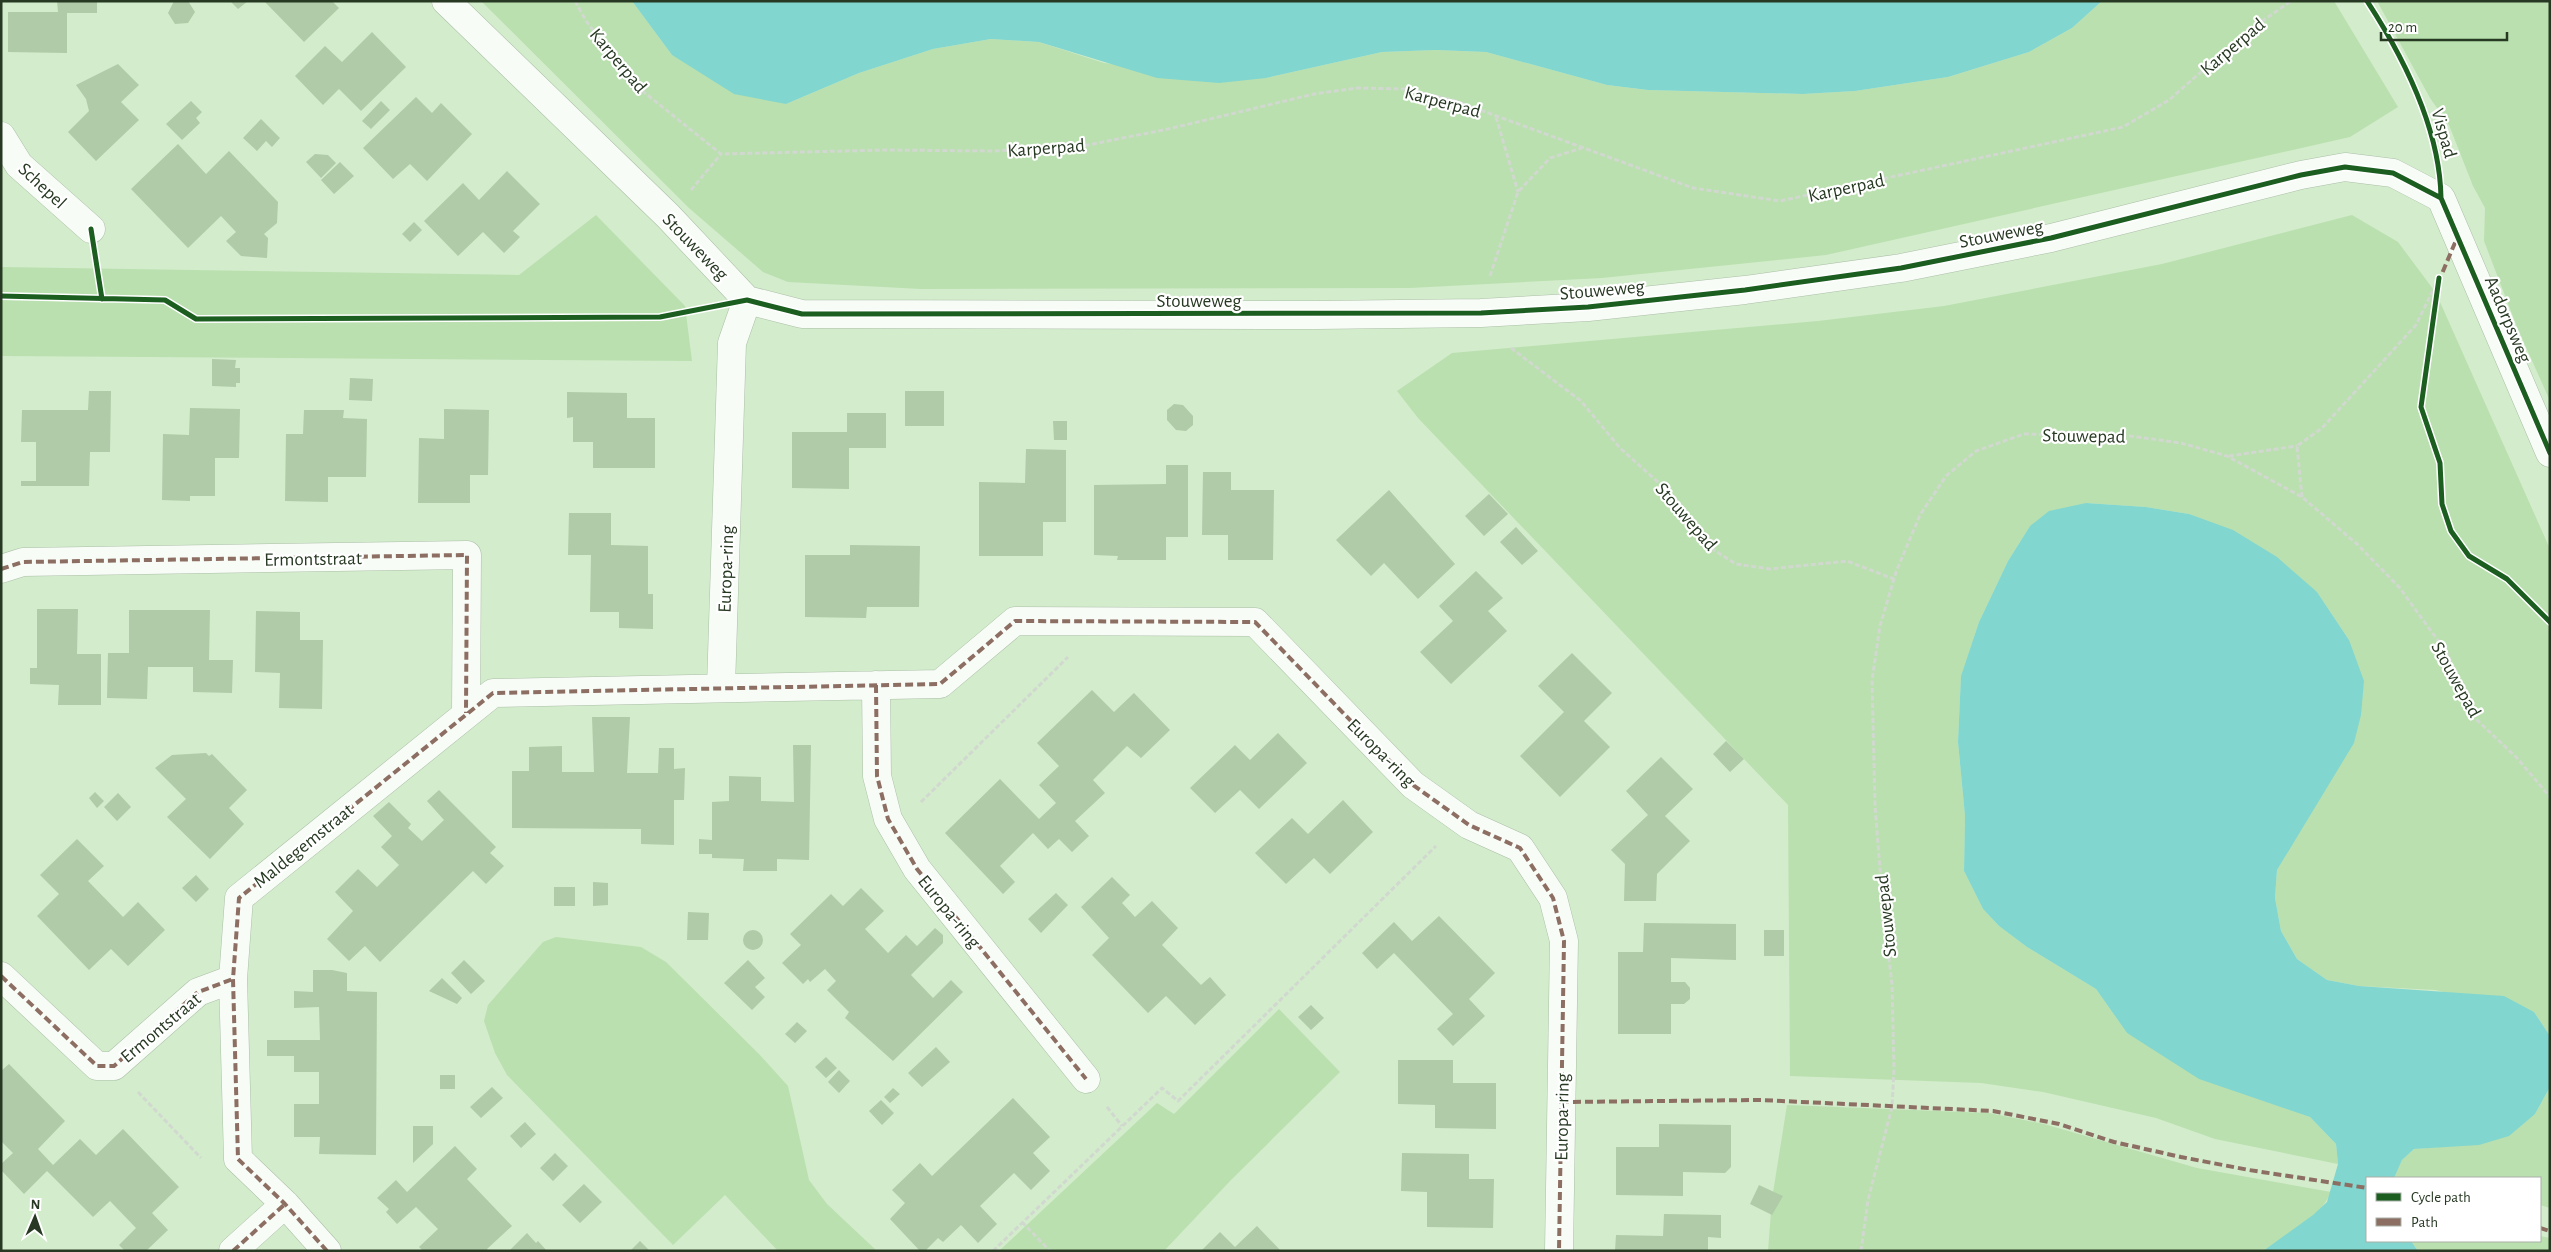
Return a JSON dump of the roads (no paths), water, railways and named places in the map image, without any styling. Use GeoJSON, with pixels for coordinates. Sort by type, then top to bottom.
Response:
{"type":"FeatureCollection","features":[{"type":"Feature","properties":{"kind":"street","name":"Stouweweg"},"geometry":{"type":"LineString","coordinates":[[446,1],[668,216],[747,300],[802,314],[1317,315],[1481,313],[1588,307],[1745,290],[1901,268],[2051,238],[2301,175],[2345,167],[2393,173],[2441,198]]}},
{"type":"Feature","properties":{"kind":"street","name":"Schepel"},"geometry":{"type":"LineString","coordinates":[[1,136],[19,165],[91,229]]}},
{"type":"Feature","properties":{"kind":"street","name":"Aadorpsweg"},"geometry":{"type":"LineString","coordinates":[[2441,198],[2550,453]]}},
{"type":"Feature","properties":{"kind":"street","name":"Europa-ring"},"geometry":{"type":"LineString","coordinates":[[747,300],[732,343],[721,687],[940,684],[1015,621],[1255,622],[1413,785],[1464,819],[1469,825],[1520,848],[1553,898],[1564,941],[1559,1251]]}},
{"type":"Feature","properties":{"kind":"street","name":"Ermontstraat"},"geometry":{"type":"LineString","coordinates":[[1,569],[23,562],[467,555],[466,713]]}},
{"type":"Feature","properties":{"kind":"street","name":"Europa-ring"},"geometry":{"type":"LineString","coordinates":[[876,685],[877,776],[888,819],[917,869],[1086,1079]]}},
{"type":"Feature","properties":{"kind":"street","name":"Maldegemstraat"},"geometry":{"type":"LineString","coordinates":[[284,1204],[238,1159],[233,979],[239,898],[493,693],[721,687]]}},
{"type":"Feature","properties":{"kind":"street","name":"Ermontstraat"},"geometry":{"type":"LineString","coordinates":[[1,976],[97,1066],[114,1066],[198,992],[233,979]]}},
{"type":"Feature","properties":{"kind":"street"},"geometry":{"type":"LineString","coordinates":[[233,1251],[284,1204],[327,1251]]}},
{"type":"Feature","properties":{"kind":"water"},"geometry":{"type":"Polygon","coordinates":[[[632,1],[2102,1],[2072,28],[2029,52],[1948,77],[1855,91],[1803,94],[1648,90],[1607,85],[1486,52],[1436,50],[1382,52],[1266,78],[1219,83],[1157,78],[1039,42],[991,39],[933,49],[859,73],[786,104],[734,94],[672,55],[632,1]]]}},
{"type":"Feature","properties":{"kind":"water"},"geometry":{"type":"Polygon","coordinates":[[[2086,503],[2146,507],[2189,514],[2233,530],[2277,557],[2317,592],[2349,640],[2364,681],[2361,715],[2354,743],[2277,870],[2275,898],[2281,931],[2297,959],[2327,980],[2359,986],[2504,996],[2534,1012],[2550,1036],[2550,1087],[2535,1114],[2509,1136],[2479,1145],[2414,1149],[2402,1160],[2394,1177],[2366,1177],[2366,1242],[2412,1242],[2418,1251],[2263,1251],[2313,1215],[2327,1202],[2338,1164],[2336,1144],[2310,1117],[2199,1079],[2127,1033],[2096,989],[2027,947],[1999,926],[1983,909],[1964,871],[1965,816],[1958,742],[1961,676],[1979,622],[2008,561],[2030,526],[2049,511],[2086,503]]]}}]}
